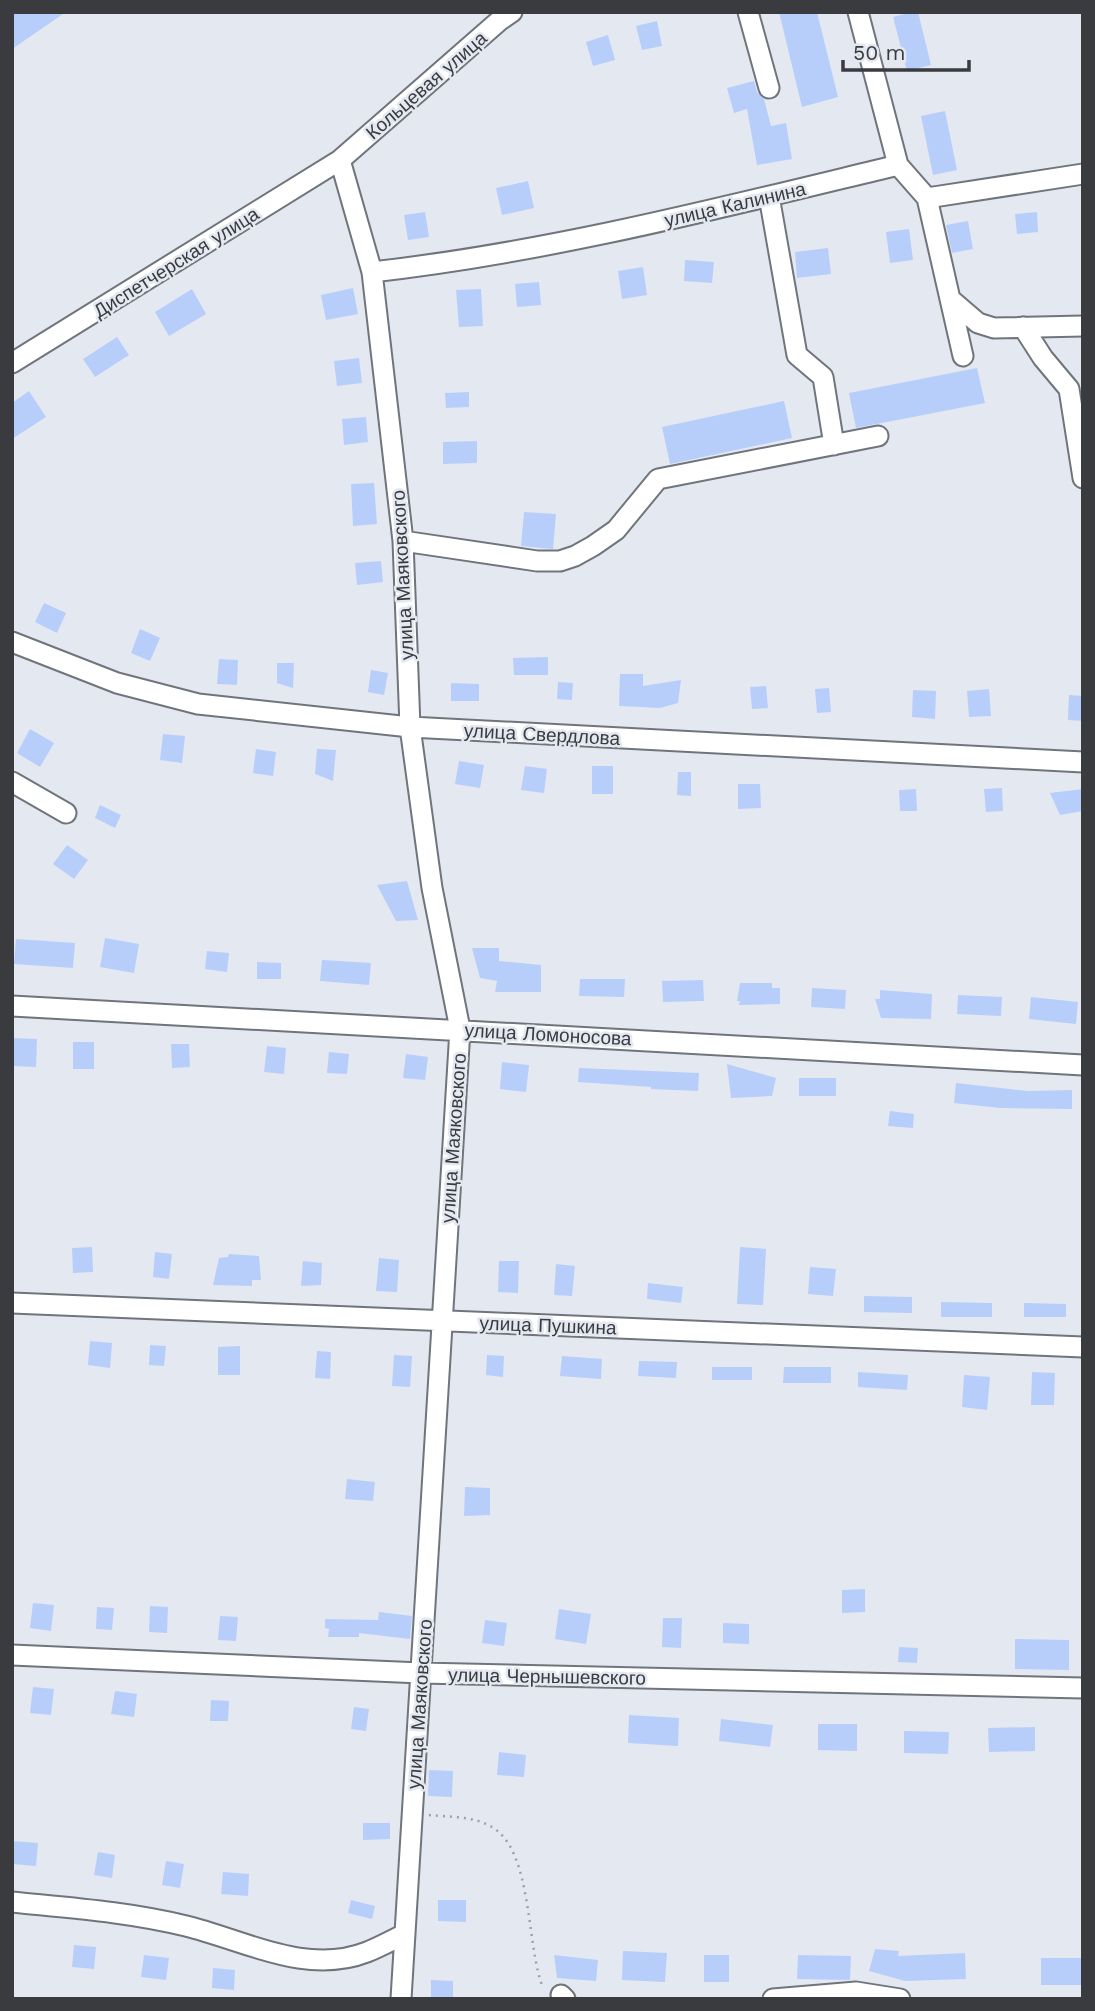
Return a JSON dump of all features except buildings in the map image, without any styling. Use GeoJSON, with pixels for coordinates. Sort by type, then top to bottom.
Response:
{"type":"FeatureCollection","features":[{"type":"Feature","properties":{"kind":"street"},"geometry":{"type":"LineString","coordinates":[[748,12],[769,88]]}},
{"type":"Feature","properties":{"kind":"street"},"geometry":{"type":"LineString","coordinates":[[858,12],[898,166],[927,198],[963,356]]}},
{"type":"Feature","properties":{"kind":"street","name":"Кольцевая улица"},"geometry":{"type":"LineString","coordinates":[[340,160],[505,15]]}},
{"type":"Feature","properties":{"kind":"street","name":"улица Маяковского"},"geometry":{"type":"LineString","coordinates":[[340,160],[372,272],[403,541],[410,727],[432,888],[460,1029],[401,1999]]}},
{"type":"Feature","properties":{"kind":"street","name":"Диспетчерская улица"},"geometry":{"type":"LineString","coordinates":[[12,363],[340,160]]}},
{"type":"Feature","properties":{"kind":"street","name":"улица Калинина"},"geometry":{"type":"LineString","coordinates":[[372,272],[436,265],[581,239],[898,166]]}},
{"type":"Feature","properties":{"kind":"street"},"geometry":{"type":"LineString","coordinates":[[927,198],[1083,174]]}},
{"type":"Feature","properties":{"kind":"street"},"geometry":{"type":"LineString","coordinates":[[769,196],[797,355],[823,377],[834,445]]}},
{"type":"Feature","properties":{"kind":"street"},"geometry":{"type":"LineString","coordinates":[[950,299],[978,323],[994,328],[1083,326]]}},
{"type":"Feature","properties":{"kind":"street"},"geometry":{"type":"LineString","coordinates":[[1023,327],[1043,358],[1069,389],[1083,478]]}},
{"type":"Feature","properties":{"kind":"street"},"geometry":{"type":"LineString","coordinates":[[403,541],[537,561],[560,561],[575,556],[616,530],[658,479],[878,436]]}},
{"type":"Feature","properties":{"kind":"street","name":"улица Свердлова"},"geometry":{"type":"LineString","coordinates":[[12,642],[117,683],[198,704],[410,727],[1083,762]]}},
{"type":"Feature","properties":{"kind":"street"},"geometry":{"type":"LineString","coordinates":[[12,782],[66,813]]}},
{"type":"Feature","properties":{"kind":"street","name":"улица Ломоносова"},"geometry":{"type":"LineString","coordinates":[[12,1006],[1083,1065]]}},
{"type":"Feature","properties":{"kind":"street","name":"улица Пушкина"},"geometry":{"type":"LineString","coordinates":[[12,1303],[1083,1347]]}},
{"type":"Feature","properties":{"kind":"street","name":"улица Чернышевского"},"geometry":{"type":"LineString","coordinates":[[12,1655],[421,1673],[1083,1688]]}},
{"type":"Feature","properties":{"kind":"street"},"geometry":{"type":"LineString","coordinates":[[12,1902],[113,1911],[186,1926],[296,1958],[347,1958],[366,1953],[405,1934]]}},
{"type":"Feature","properties":{"kind":"street"},"geometry":{"type":"LineString","coordinates":[[773,1999],[856,1992],[900,1999]]}},
{"type":"Feature","properties":{"kind":"path"},"geometry":{"type":"LineString","coordinates":[[412,1813],[471,1819],[491,1826],[507,1839],[515,1854],[538,1976],[557,1996]]}}]}
